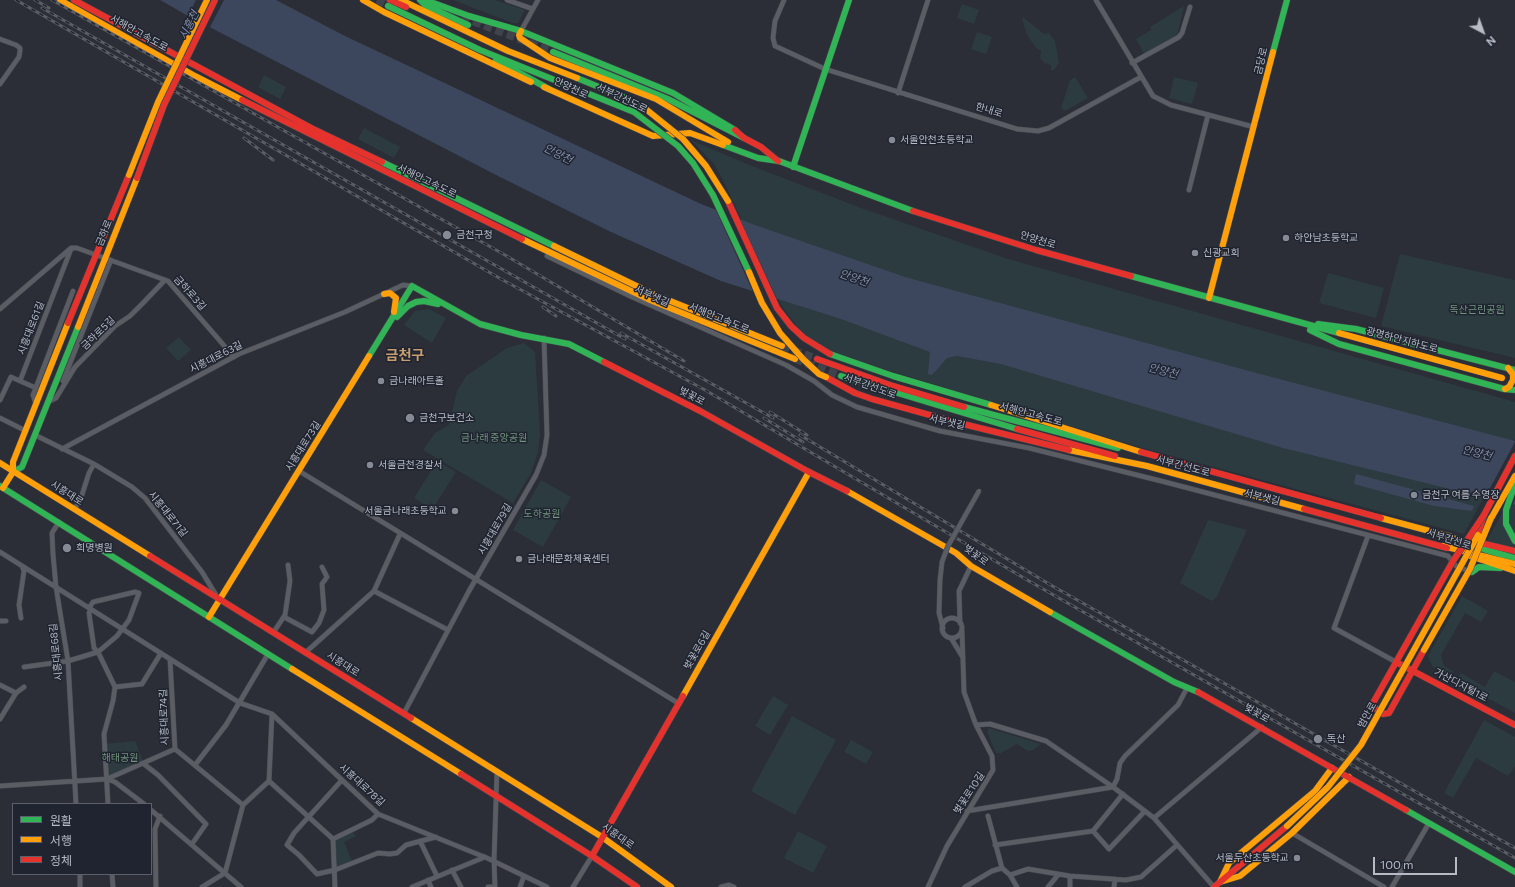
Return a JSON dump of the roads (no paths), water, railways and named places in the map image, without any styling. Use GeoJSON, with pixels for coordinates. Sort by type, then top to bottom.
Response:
{"type":"FeatureCollection","features":[{"type":"Feature","properties":{"kind":"main road","name":"서해안고속도로"},"geometry":{"type":"LineString","coordinates":[[60,0],[195,76],[289,125],[650,300],[795,359]]}},
{"type":"Feature","properties":{"kind":"main road","name":"서해안고속도로"},"geometry":{"type":"LineString","coordinates":[[74,0],[313,129],[653,294],[782,346]]}},
{"type":"Feature","properties":{"kind":"main road","name":"금하로"},"geometry":{"type":"LineString","coordinates":[[13,472],[13,462],[95,254],[158,102],[207,0]]}},
{"type":"Feature","properties":{"kind":"main road","name":"금하로"},"geometry":{"type":"LineString","coordinates":[[1,489],[13,472],[22,468],[108,259],[164,105],[215,0]]}},
{"type":"Feature","properties":{"kind":"main road","name":"안양천로"},"geometry":{"type":"LineString","coordinates":[[363,0],[384,12],[520,78],[549,88],[653,136],[690,133],[758,158],[779,162],[908,210],[1090,266],[1296,322]]}},
{"type":"Feature","properties":{"kind":"main road","name":"서부간선도로"},"geometry":{"type":"LineString","coordinates":[[401,0],[508,51],[628,99],[647,110],[683,139],[717,181],[728,201],[772,300],[791,326],[804,338],[826,352],[860,365],[1107,440],[1150,455],[1381,518]]}},
{"type":"Feature","properties":{"kind":"main road"},"geometry":{"type":"LineString","coordinates":[[420,0],[425,5],[508,45],[530,59]]}},
{"type":"Feature","properties":{"kind":"main road","name":"안양천로"},"geometry":{"type":"LineString","coordinates":[[425,0],[469,16],[521,31],[673,93],[730,126],[744,138],[761,147],[779,162]]}},
{"type":"Feature","properties":{"kind":"main road"},"geometry":{"type":"LineString","coordinates":[[792,167],[849,0]]}},
{"type":"Feature","properties":{"kind":"main road","name":"금당로"},"geometry":{"type":"LineString","coordinates":[[1210,298],[1287,0]]}},
{"type":"Feature","properties":{"kind":"main road"},"geometry":{"type":"LineString","coordinates":[[389,3],[498,52],[523,66]]}},
{"type":"Feature","properties":{"kind":"main road","name":"서부간선도로"},"geometry":{"type":"LineString","coordinates":[[389,3],[480,50],[523,66],[634,112],[663,133],[693,163],[713,195],[770,318],[780,333],[818,374],[872,399],[955,422],[1100,457],[1146,466],[1376,528]]}},
{"type":"Feature","properties":{"kind":"main road"},"geometry":{"type":"LineString","coordinates":[[521,31],[519,35],[520,38],[550,58],[656,99],[741,151]]}},
{"type":"Feature","properties":{"kind":"main road"},"geometry":{"type":"LineString","coordinates":[[480,50],[521,74],[549,88]]}},
{"type":"Feature","properties":{"kind":"main road"},"geometry":{"type":"LineString","coordinates":[[553,52],[668,99],[744,138]]}},
{"type":"Feature","properties":{"kind":"main road","name":"벚꽃로"},"geometry":{"type":"LineString","coordinates":[[412,286],[480,324],[521,335],[544,338],[580,349],[702,412],[809,472],[840,487],[956,553],[971,566],[1187,688],[1201,693],[1262,727],[1515,872]]}},
{"type":"Feature","properties":{"kind":"main road","name":"시흥대로73길"},"geometry":{"type":"LineString","coordinates":[[209,617],[392,322],[412,286]]}},
{"type":"Feature","properties":{"kind":"main road"},"geometry":{"type":"LineString","coordinates":[[384,294],[394,294],[397,301],[392,322]]}},
{"type":"Feature","properties":{"kind":"main road"},"geometry":{"type":"LineString","coordinates":[[392,322],[408,306],[416,302],[430,301],[447,306]]}},
{"type":"Feature","properties":{"kind":"main road"},"geometry":{"type":"LineString","coordinates":[[1296,322],[1339,344],[1511,390],[1509,387],[1513,380],[1513,374],[1508,368]]}},
{"type":"Feature","properties":{"kind":"main road"},"geometry":{"type":"LineString","coordinates":[[1296,322],[1356,329],[1515,371]]}},
{"type":"Feature","properties":{"kind":"main road","name":"광명하안지하도로"},"geometry":{"type":"LineString","coordinates":[[1296,322],[1502,378]]}},
{"type":"Feature","properties":{"kind":"main road","name":"서해안고속도로"},"geometry":{"type":"LineString","coordinates":[[817,359],[893,386],[957,405],[1104,445],[1150,455]]}},
{"type":"Feature","properties":{"kind":"main road","name":"서해안고속도로"},"geometry":{"type":"LineString","coordinates":[[841,376],[953,411],[1102,452],[1146,466]]}},
{"type":"Feature","properties":{"kind":"main road","name":"범안로"},"geometry":{"type":"LineString","coordinates":[[1478,535],[1484,515],[1515,456]]}},
{"type":"Feature","properties":{"kind":"main road","name":"시흥대로"},"geometry":{"type":"LineString","coordinates":[[0,463],[602,837],[671,887]]}},
{"type":"Feature","properties":{"kind":"main road","name":"벚꽃로6길"},"geometry":{"type":"LineString","coordinates":[[592,856],[809,472]]}},
{"type":"Feature","properties":{"kind":"main road","name":"범안로"},"geometry":{"type":"LineString","coordinates":[[1214,887],[1287,826],[1328,788],[1361,745],[1478,535],[1491,518],[1515,476]]}},
{"type":"Feature","properties":{"kind":"main road"},"geometry":{"type":"LineString","coordinates":[[1515,484],[1506,510],[1508,531],[1515,541]]}},
{"type":"Feature","properties":{"kind":"main road"},"geometry":{"type":"LineString","coordinates":[[1,489],[59,522],[592,856],[637,887]]}},
{"type":"Feature","properties":{"kind":"main road"},"geometry":{"type":"LineString","coordinates":[[1484,515],[1453,561],[1373,703],[1376,709],[1383,714],[1389,713],[1470,569],[1491,518]]}},
{"type":"Feature","properties":{"kind":"main road","name":"서부간선로"},"geometry":{"type":"LineString","coordinates":[[1381,518],[1448,536],[1515,551]]}},
{"type":"Feature","properties":{"kind":"main road","name":"서부간선로"},"geometry":{"type":"LineString","coordinates":[[1376,528],[1443,546],[1515,571]]}},
{"type":"Feature","properties":{"kind":"main road"},"geometry":{"type":"LineString","coordinates":[[1448,536],[1486,550],[1515,558]]}},
{"type":"Feature","properties":{"kind":"main road"},"geometry":{"type":"LineString","coordinates":[[1443,546],[1515,564]]}},
{"type":"Feature","properties":{"kind":"main road"},"geometry":{"type":"LineString","coordinates":[[1472,572],[1479,568],[1506,568]]}},
{"type":"Feature","properties":{"kind":"main road","name":"가산디지털1로"},"geometry":{"type":"LineString","coordinates":[[1396,662],[1515,726]]}},
{"type":"Feature","properties":{"kind":"main road"},"geometry":{"type":"LineString","coordinates":[[1220,882],[1229,863],[1315,791],[1332,768]]}},
{"type":"Feature","properties":{"kind":"main road"},"geometry":{"type":"LineString","coordinates":[[1220,882],[1240,876],[1292,833],[1338,790],[1349,777]]}},
{"type":"Feature","properties":{"kind":"street"},"geometry":{"type":"LineString","coordinates":[[507,0],[533,9]]}},
{"type":"Feature","properties":{"kind":"street"},"geometry":{"type":"LineString","coordinates":[[521,31],[538,0]]}},
{"type":"Feature","properties":{"kind":"street","name":"한내로"},"geometry":{"type":"LineString","coordinates":[[784,0],[775,21],[773,38],[775,46],[825,69],[1017,129],[1038,131],[1049,128],[1140,77]]}},
{"type":"Feature","properties":{"kind":"street"},"geometry":{"type":"LineString","coordinates":[[898,92],[928,0]]}},
{"type":"Feature","properties":{"kind":"street"},"geometry":{"type":"LineString","coordinates":[[1096,0],[1149,92],[1156,98],[1171,105],[1254,127]]}},
{"type":"Feature","properties":{"kind":"street"},"geometry":{"type":"LineString","coordinates":[[1132,63],[1179,37],[1182,33],[1190,7]]}},
{"type":"Feature","properties":{"kind":"street"},"geometry":{"type":"LineString","coordinates":[[0,39],[16,45],[20,48],[20,51],[19,57],[0,84]]}},
{"type":"Feature","properties":{"kind":"street"},"geometry":{"type":"LineString","coordinates":[[1189,190],[1208,115]]}},
{"type":"Feature","properties":{"kind":"street"},"geometry":{"type":"LineString","coordinates":[[0,309],[71,248]]}},
{"type":"Feature","properties":{"kind":"street","name":"금하로3길"},"geometry":{"type":"LineString","coordinates":[[71,248],[77,248],[95,254],[165,280],[234,357]]}},
{"type":"Feature","properties":{"kind":"street","name":"시흥대로61길"},"geometry":{"type":"LineString","coordinates":[[20,381],[71,248]]}},
{"type":"Feature","properties":{"kind":"street","name":"서부샛길"},"geometry":{"type":"LineString","coordinates":[[548,256],[632,297],[786,365],[814,381],[832,395],[856,407],[940,431],[1066,457],[1448,556],[1456,566],[1472,572]]}},
{"type":"Feature","properties":{"kind":"street"},"geometry":{"type":"LineString","coordinates":[[59,392],[108,259]]}},
{"type":"Feature","properties":{"kind":"street","name":"금하로5길"},"geometry":{"type":"LineString","coordinates":[[48,402],[56,398],[75,367],[115,326],[130,316],[143,304],[165,280]]}},
{"type":"Feature","properties":{"kind":"street","name":"시흥대로63길"},"geometry":{"type":"LineString","coordinates":[[62,449],[234,357],[345,312],[403,285],[412,286]]}},
{"type":"Feature","properties":{"kind":"street"},"geometry":{"type":"LineString","coordinates":[[36,406],[33,395],[73,291]]}},
{"type":"Feature","properties":{"kind":"street","name":"시흥대로79길"},"geometry":{"type":"LineString","coordinates":[[404,713],[448,630],[536,475],[544,455],[547,435],[544,338]]}},
{"type":"Feature","properties":{"kind":"street"},"geometry":{"type":"LineString","coordinates":[[0,400],[11,377],[36,388]]}},
{"type":"Feature","properties":{"kind":"street"},"geometry":{"type":"LineString","coordinates":[[0,418],[26,431]]}},
{"type":"Feature","properties":{"kind":"street"},"geometry":{"type":"LineString","coordinates":[[35,435],[62,449]]}},
{"type":"Feature","properties":{"kind":"street","name":"시흥대로71길"},"geometry":{"type":"LineString","coordinates":[[62,449],[122,479],[145,498],[202,572],[220,600]]}},
{"type":"Feature","properties":{"kind":"street"},"geometry":{"type":"LineString","coordinates":[[74,509],[80,501],[94,464]]}},
{"type":"Feature","properties":{"kind":"street"},"geometry":{"type":"LineString","coordinates":[[299,471],[678,703]]}},
{"type":"Feature","properties":{"kind":"street"},"geometry":{"type":"LineString","coordinates":[[964,659],[950,638],[945,634],[943,628],[939,613],[940,580],[942,562],[948,546],[979,491]]}},
{"type":"Feature","properties":{"kind":"street","name":"시흥대로68길"},"geometry":{"type":"LineString","coordinates":[[59,522],[52,534],[56,587],[68,661],[76,803]]}},
{"type":"Feature","properties":{"kind":"street"},"geometry":{"type":"LineString","coordinates":[[305,653],[374,591],[400,534]]}},
{"type":"Feature","properties":{"kind":"street"},"geometry":{"type":"LineString","coordinates":[[1368,536],[1334,628],[1396,662]]}},
{"type":"Feature","properties":{"kind":"street","name":"시흥대로78길"},"geometry":{"type":"LineString","coordinates":[[0,552],[240,703],[272,714],[378,814],[494,861],[524,876],[537,885],[547,887]]}},
{"type":"Feature","properties":{"kind":"street"},"geometry":{"type":"LineString","coordinates":[[273,633],[284,617],[290,581],[288,565]]}},
{"type":"Feature","properties":{"kind":"street"},"geometry":{"type":"LineString","coordinates":[[21,618],[19,606],[24,572],[22,566]]}},
{"type":"Feature","properties":{"kind":"street","name":"벚꽃로10길"},"geometry":{"type":"LineString","coordinates":[[928,887],[946,846],[967,811],[991,776],[994,763],[976,725],[964,692],[962,672],[964,659],[960,623],[959,592],[971,566]]}},
{"type":"Feature","properties":{"kind":"street"},"geometry":{"type":"LineString","coordinates":[[284,617],[312,632],[319,623],[324,610],[322,584],[327,577],[322,567]]}},
{"type":"Feature","properties":{"kind":"street"},"geometry":{"type":"LineString","coordinates":[[374,591],[448,630]]}},
{"type":"Feature","properties":{"kind":"street"},"geometry":{"type":"LineString","coordinates":[[24,667],[68,661],[98,652],[109,644],[122,629],[133,610],[138,593],[135,592],[93,602],[89,613],[94,648],[98,652],[115,687],[113,701],[104,734],[108,803]]}},
{"type":"Feature","properties":{"kind":"street"},"geometry":{"type":"LineString","coordinates":[[943,628],[947,620],[954,617],[959,608]]}},
{"type":"Feature","properties":{"kind":"street"},"geometry":{"type":"LineString","coordinates":[[939,613],[947,620],[955,619],[960,623]]}},
{"type":"Feature","properties":{"kind":"street"},"geometry":{"type":"LineString","coordinates":[[0,621],[6,621]]}},
{"type":"Feature","properties":{"kind":"street"},"geometry":{"type":"LineString","coordinates":[[950,638],[958,636],[962,631]]}},
{"type":"Feature","properties":{"kind":"street"},"geometry":{"type":"LineString","coordinates":[[115,687],[142,684],[161,653]]}},
{"type":"Feature","properties":{"kind":"street"},"geometry":{"type":"LineString","coordinates":[[195,765],[240,703],[268,654]]}},
{"type":"Feature","properties":{"kind":"street","name":"시흥대로74길"},"geometry":{"type":"LineString","coordinates":[[107,779],[144,764],[175,749],[170,659]]}},
{"type":"Feature","properties":{"kind":"street"},"geometry":{"type":"LineString","coordinates":[[0,685],[16,693]]}},
{"type":"Feature","properties":{"kind":"street"},"geometry":{"type":"LineString","coordinates":[[0,719],[16,693],[24,687]]}},
{"type":"Feature","properties":{"kind":"street"},"geometry":{"type":"LineString","coordinates":[[1113,787],[1125,756],[1178,705],[1187,688]]}},
{"type":"Feature","properties":{"kind":"street"},"geometry":{"type":"LineString","coordinates":[[202,887],[225,873],[243,805],[269,781],[272,714]]}},
{"type":"Feature","properties":{"kind":"street"},"geometry":{"type":"LineString","coordinates":[[976,725],[990,724],[1046,741],[1123,794],[1154,818],[1214,887]]}},
{"type":"Feature","properties":{"kind":"street"},"geometry":{"type":"LineString","coordinates":[[1154,818],[1262,727]]}},
{"type":"Feature","properties":{"kind":"street"},"geometry":{"type":"LineString","coordinates":[[175,749],[243,805]]}},
{"type":"Feature","properties":{"kind":"street"},"geometry":{"type":"LineString","coordinates":[[144,764],[158,775],[206,824],[192,844]]}},
{"type":"Feature","properties":{"kind":"street"},"geometry":{"type":"LineString","coordinates":[[488,887],[496,887],[494,861],[496,771]]}},
{"type":"Feature","properties":{"kind":"street"},"geometry":{"type":"LineString","coordinates":[[0,786],[107,779],[116,782],[143,803]]}},
{"type":"Feature","properties":{"kind":"street"},"geometry":{"type":"LineString","coordinates":[[342,780],[294,833],[287,846],[299,855],[317,874],[334,870],[378,853],[390,854],[397,852],[406,845],[436,837]]}},
{"type":"Feature","properties":{"kind":"street"},"geometry":{"type":"LineString","coordinates":[[269,781],[333,839],[335,887]]}},
{"type":"Feature","properties":{"kind":"street"},"geometry":{"type":"LineString","coordinates":[[967,811],[1113,787]]}},
{"type":"Feature","properties":{"kind":"street"},"geometry":{"type":"LineString","coordinates":[[995,845],[1093,831],[1123,794]]}},
{"type":"Feature","properties":{"kind":"street"},"geometry":{"type":"LineString","coordinates":[[152,811],[241,887]]}},
{"type":"Feature","properties":{"kind":"street"},"geometry":{"type":"LineString","coordinates":[[1093,831],[1109,848],[1145,811]]}},
{"type":"Feature","properties":{"kind":"street"},"geometry":{"type":"LineString","coordinates":[[333,839],[372,820],[378,814]]}},
{"type":"Feature","properties":{"kind":"street"},"geometry":{"type":"LineString","coordinates":[[156,887],[155,829],[160,816]]}},
{"type":"Feature","properties":{"kind":"street"},"geometry":{"type":"LineString","coordinates":[[988,816],[1002,868],[1010,875],[1017,887]]}},
{"type":"Feature","properties":{"kind":"street"},"geometry":{"type":"LineString","coordinates":[[1392,887],[1429,823]]}},
{"type":"Feature","properties":{"kind":"street"},"geometry":{"type":"LineString","coordinates":[[1292,833],[1384,887]]}},
{"type":"Feature","properties":{"kind":"street"},"geometry":{"type":"LineString","coordinates":[[420,841],[437,876]]}},
{"type":"Feature","properties":{"kind":"street"},"geometry":{"type":"LineString","coordinates":[[1010,875],[1028,869],[1041,870],[1058,875],[1126,880],[1141,877],[1178,845]]}},
{"type":"Feature","properties":{"kind":"street"},"geometry":{"type":"LineString","coordinates":[[573,887],[592,856]]}},
{"type":"Feature","properties":{"kind":"street"},"geometry":{"type":"LineString","coordinates":[[412,887],[482,857],[487,858]]}},
{"type":"Feature","properties":{"kind":"street"},"geometry":{"type":"LineString","coordinates":[[966,887],[992,871],[1002,868]]}},
{"type":"Feature","properties":{"kind":"street"},"geometry":{"type":"LineString","coordinates":[[452,870],[460,887]]}},
{"type":"Feature","properties":{"kind":"street"},"geometry":{"type":"LineString","coordinates":[[80,875],[80,887]]}},
{"type":"Feature","properties":{"kind":"street"},"geometry":{"type":"LineString","coordinates":[[112,875],[113,887]]}},
{"type":"Feature","properties":{"kind":"street"},"geometry":{"type":"LineString","coordinates":[[1048,887],[1058,875]]}},
{"type":"Feature","properties":{"kind":"street"},"geometry":{"type":"LineString","coordinates":[[520,887],[524,876]]}},
{"type":"Feature","properties":{"kind":"street"},"geometry":{"type":"LineString","coordinates":[[1070,876],[1070,887]]}},
{"type":"Feature","properties":{"kind":"street"},"geometry":{"type":"LineString","coordinates":[[1114,887],[1115,879]]}},
{"type":"Feature","properties":{"kind":"street"},"geometry":{"type":"LineString","coordinates":[[428,880],[432,887]]}},
{"type":"Feature","properties":{"kind":"street"},"geometry":{"type":"LineString","coordinates":[[721,887],[729,885],[734,887]]}},
{"type":"Feature","properties":{"kind":"water","name":"안양천"},"geometry":{"type":"Polygon","coordinates":[[[160,0],[276,0],[345,36],[701,204],[755,225],[905,277],[1249,371],[1515,441],[1515,505],[1283,448],[1001,364],[957,356],[947,358],[932,375],[928,374],[930,352],[841,319],[721,281],[611,232],[500,177],[190,17],[160,0]]]}},
{"type":"Feature","properties":{"kind":"water","name":"금천구 여름 수영장"},"geometry":{"type":"Polygon","coordinates":[[[1356,474],[1474,506],[1472,511],[1434,506],[1354,484],[1356,474]]]}},
{"type":"Feature","properties":{"kind":"tunnel"},"geometry":{"type":"LineString","coordinates":[[377,0],[388,6]]}},
{"type":"Feature","properties":{"kind":"tunnel"},"geometry":{"type":"LineString","coordinates":[[462,17],[553,52]]}},
{"type":"Feature","properties":{"kind":"tunnel"},"geometry":{"type":"LineString","coordinates":[[782,346],[817,359]]}},
{"type":"Feature","properties":{"kind":"tunnel"},"geometry":{"type":"LineString","coordinates":[[795,359],[841,376]]}},
{"type":"Feature","properties":{"kind":"railway"},"geometry":{"type":"LineString","coordinates":[[16,0],[501,279],[705,390],[1029,581],[1515,858]]}},
{"type":"Feature","properties":{"kind":"railway"},"geometry":{"type":"LineString","coordinates":[[35,0],[49,8]]}},
{"type":"Feature","properties":{"kind":"railway"},"geometry":{"type":"LineString","coordinates":[[52,0],[505,255],[684,361]]}},
{"type":"Feature","properties":{"kind":"railway"},"geometry":{"type":"LineString","coordinates":[[42,8],[625,339]]}},
{"type":"Feature","properties":{"kind":"railway"},"geometry":{"type":"LineString","coordinates":[[244,138],[273,160]]}},
{"type":"Feature","properties":{"kind":"railway"},"geometry":{"type":"LineString","coordinates":[[543,307],[556,316]]}},
{"type":"Feature","properties":{"kind":"railway"},"geometry":{"type":"LineString","coordinates":[[621,333],[773,418]]}},
{"type":"Feature","properties":{"kind":"railway"},"geometry":{"type":"LineString","coordinates":[[770,412],[807,435]]}},
{"type":"Feature","properties":{"kind":"railway"},"geometry":{"type":"LineString","coordinates":[[764,418],[803,442]]}},
{"type":"Feature","properties":{"kind":"railway"},"geometry":{"type":"LineString","coordinates":[[800,435],[1049,584],[1515,848]]}},
{"type":"Feature","properties":{"kind":"place","name":"서울안천초등학교"},"geometry":{"type":"Point","coordinates":[892,140]}},
{"type":"Feature","properties":{"kind":"place","name":"금천구청"},"geometry":{"type":"Point","coordinates":[447,235]}},
{"type":"Feature","properties":{"kind":"place","name":"하안남초등학교"},"geometry":{"type":"Point","coordinates":[1286,238]}},
{"type":"Feature","properties":{"kind":"place","name":"신광교회"},"geometry":{"type":"Point","coordinates":[1195,253]}},
{"type":"Feature","properties":{"kind":"place","name":"금나래아트홀"},"geometry":{"type":"Point","coordinates":[381,381]}},
{"type":"Feature","properties":{"kind":"place","name":"금천구보건소"},"geometry":{"type":"Point","coordinates":[410,418]}},
{"type":"Feature","properties":{"kind":"place","name":"서울금천경찰서"},"geometry":{"type":"Point","coordinates":[370,465]}},
{"type":"Feature","properties":{"kind":"place","name":"금천구 여름 수영장"},"geometry":{"type":"Point","coordinates":[1414,495]}},
{"type":"Feature","properties":{"kind":"place","name":"서울금나래초등학교"},"geometry":{"type":"Point","coordinates":[455,511]}},
{"type":"Feature","properties":{"kind":"place","name":"희명병원"},"geometry":{"type":"Point","coordinates":[67,548]}},
{"type":"Feature","properties":{"kind":"place","name":"금나래문화체육센터"},"geometry":{"type":"Point","coordinates":[519,559]}},
{"type":"Feature","properties":{"kind":"place","name":"독산"},"geometry":{"type":"Point","coordinates":[1318,739]}},
{"type":"Feature","properties":{"kind":"place","name":"서울두산초등학교"},"geometry":{"type":"Point","coordinates":[1297,858]}},
{"type":"Feature","properties":{"kind":"district","name":"금천구"},"geometry":{"type":"Point","coordinates":[405,355]}},
{"type":"Feature","properties":{"kind":"water label","name":"시흥천"},"geometry":{"type":"Point","coordinates":[189,25]}},
{"type":"Feature","properties":{"kind":"park label","name":"독산근린공원"},"geometry":{"type":"Point","coordinates":[1477,310]}},
{"type":"Feature","properties":{"kind":"park label","name":"금나래 중앙공원"},"geometry":{"type":"Point","coordinates":[494,438]}},
{"type":"Feature","properties":{"kind":"park label","name":"도하공원"},"geometry":{"type":"Point","coordinates":[542,514]}},
{"type":"Feature","properties":{"kind":"park label","name":"해태공원"},"geometry":{"type":"Point","coordinates":[120,758]}}]}
